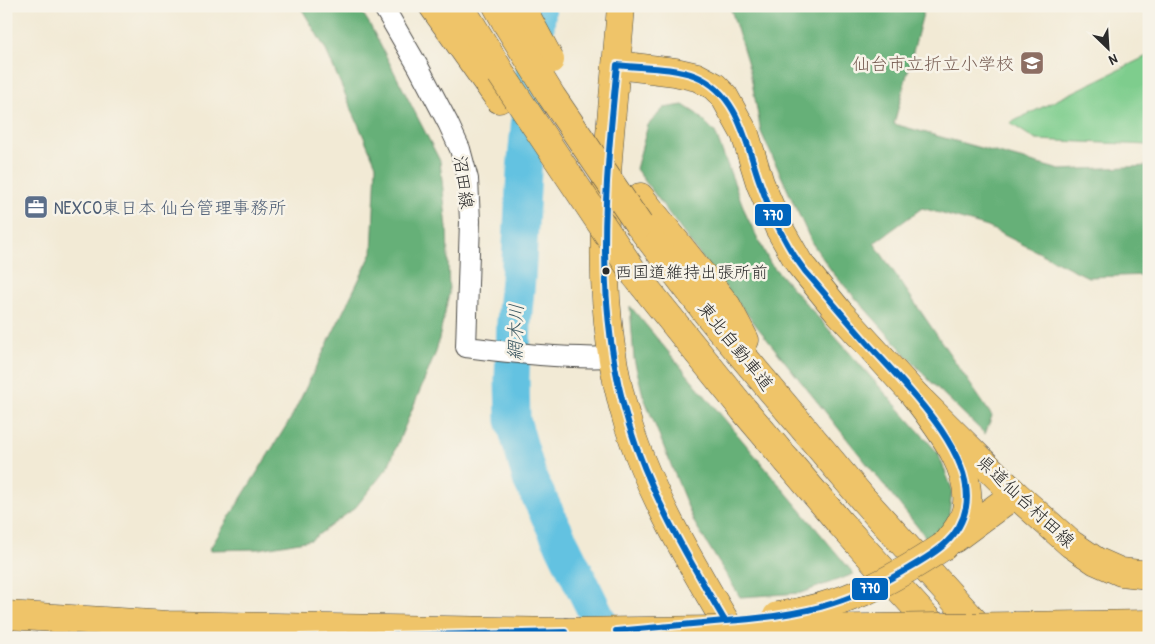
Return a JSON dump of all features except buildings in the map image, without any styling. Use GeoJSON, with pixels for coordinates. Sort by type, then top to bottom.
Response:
{"type":"FeatureCollection","features":[{"type":"Feature","properties":{"kind":"main road"},"geometry":{"type":"LineString","coordinates":[[433,6],[500,87]]}},
{"type":"Feature","properties":{"kind":"main road"},"geometry":{"type":"LineString","coordinates":[[460,6],[500,87]]}},
{"type":"Feature","properties":{"kind":"main road"},"geometry":{"type":"LineString","coordinates":[[621,6],[605,216],[606,282],[612,357],[628,424],[654,488],[669,522],[735,638]]}},
{"type":"Feature","properties":{"kind":"main road"},"geometry":{"type":"LineString","coordinates":[[508,12],[541,46],[640,197],[727,306],[771,390]]}},
{"type":"Feature","properties":{"kind":"main road","name":"東北自動車道"},"geometry":{"type":"LineString","coordinates":[[508,12],[552,97],[639,225],[710,317],[863,499],[989,638]]}},
{"type":"Feature","properties":{"kind":"main road","name":"県道仙台村田線"},"geometry":{"type":"LineString","coordinates":[[617,65],[668,71],[697,77],[714,86],[724,96],[745,134],[760,183],[798,263],[840,312],[913,393],[1015,494],[1071,544],[1096,561],[1121,572],[1149,575]]}},
{"type":"Feature","properties":{"kind":"main road","name":"東北自動車道"},"geometry":{"type":"LineString","coordinates":[[500,87],[549,169],[744,410],[840,523],[944,638]]}},
{"type":"Feature","properties":{"kind":"main road"},"geometry":{"type":"LineString","coordinates":[[913,393],[952,450],[966,480],[968,494],[966,510],[959,528],[944,546]]}},
{"type":"Feature","properties":{"kind":"main road"},"geometry":{"type":"LineString","coordinates":[[616,631],[751,619],[822,608],[871,589],[895,577],[944,546],[1015,494]]}},
{"type":"Feature","properties":{"kind":"main road"},"geometry":{"type":"LineString","coordinates":[[6,615],[187,626],[565,632]]}},
{"type":"Feature","properties":{"kind":"main road"},"geometry":{"type":"LineString","coordinates":[[289,638],[616,631],[1149,624]]}},
{"type":"Feature","properties":{"kind":"street","name":"沼田線"},"geometry":{"type":"LineString","coordinates":[[383,6],[415,60],[448,123],[460,149],[468,179],[470,221],[466,347],[535,356],[612,357]]}},
{"type":"Feature","properties":{"kind":"green space"},"geometry":{"type":"Polygon","coordinates":[[[300,6],[358,6],[369,23],[440,161],[447,228],[449,294],[436,352],[388,467],[355,508],[311,540],[259,549],[209,550],[291,418],[372,253],[376,165],[325,48],[300,6]]]}},
{"type":"Feature","properties":{"kind":"green space"},"geometry":{"type":"Polygon","coordinates":[[[730,6],[925,6],[894,124],[1060,170],[1149,166],[1149,275],[1088,277],[988,227],[922,208],[874,243],[992,416],[985,434],[928,379],[833,273],[812,243],[761,132],[750,71],[730,6]]]}},
{"type":"Feature","properties":{"kind":"green space"},"geometry":{"type":"Polygon","coordinates":[[[1149,55],[1149,145],[1036,140],[1010,123],[1149,55]]]}},
{"type":"Feature","properties":{"kind":"green space"},"geometry":{"type":"Polygon","coordinates":[[[683,105],[697,114],[715,132],[747,217],[770,263],[938,453],[952,489],[948,523],[928,540],[702,258],[636,169],[648,125],[664,108],[683,105]]]}},
{"type":"Feature","properties":{"kind":"green space"},"geometry":{"type":"Polygon","coordinates":[[[630,306],[854,574],[801,593],[740,597],[694,522],[643,395],[634,359],[630,306]]]}},
{"type":"Feature","properties":{"kind":"waterway","name":"網木川"},"geometry":{"type":"LineString","coordinates":[[539,6],[524,171],[514,322],[513,420],[530,479],[608,638]]}},
{"type":"Feature","properties":{"kind":"transit line","name":"770"},"geometry":{"type":"LineString","coordinates":[[617,65],[667,69],[687,73],[711,84],[722,95],[739,122],[769,206],[779,229],[798,261],[859,334],[916,397],[948,441],[960,464],[966,486],[966,507],[958,528],[937,551],[864,592],[821,607],[799,612],[725,621],[697,574],[659,501],[629,425],[618,381],[610,336],[606,291],[606,201],[617,65]]}},
{"type":"Feature","properties":{"kind":"transit line","name":"770"},"geometry":{"type":"LineString","coordinates":[[616,631],[725,621]]}},
{"type":"Feature","properties":{"kind":"transit line","name":"770"},"geometry":{"type":"LineString","coordinates":[[300,638],[565,632]]}},
{"type":"Feature","properties":{"kind":"place","name":"仙台市立折立小学校"},"geometry":{"type":"Point","coordinates":[1032,63]}},
{"type":"Feature","properties":{"kind":"place","name":"NEXCO東日本 仙台管理事務所"},"geometry":{"type":"Point","coordinates":[36,207]}},
{"type":"Feature","properties":{"kind":"place","name":"西国道維持出張所前"},"geometry":{"type":"Point","coordinates":[606,271]}}]}
